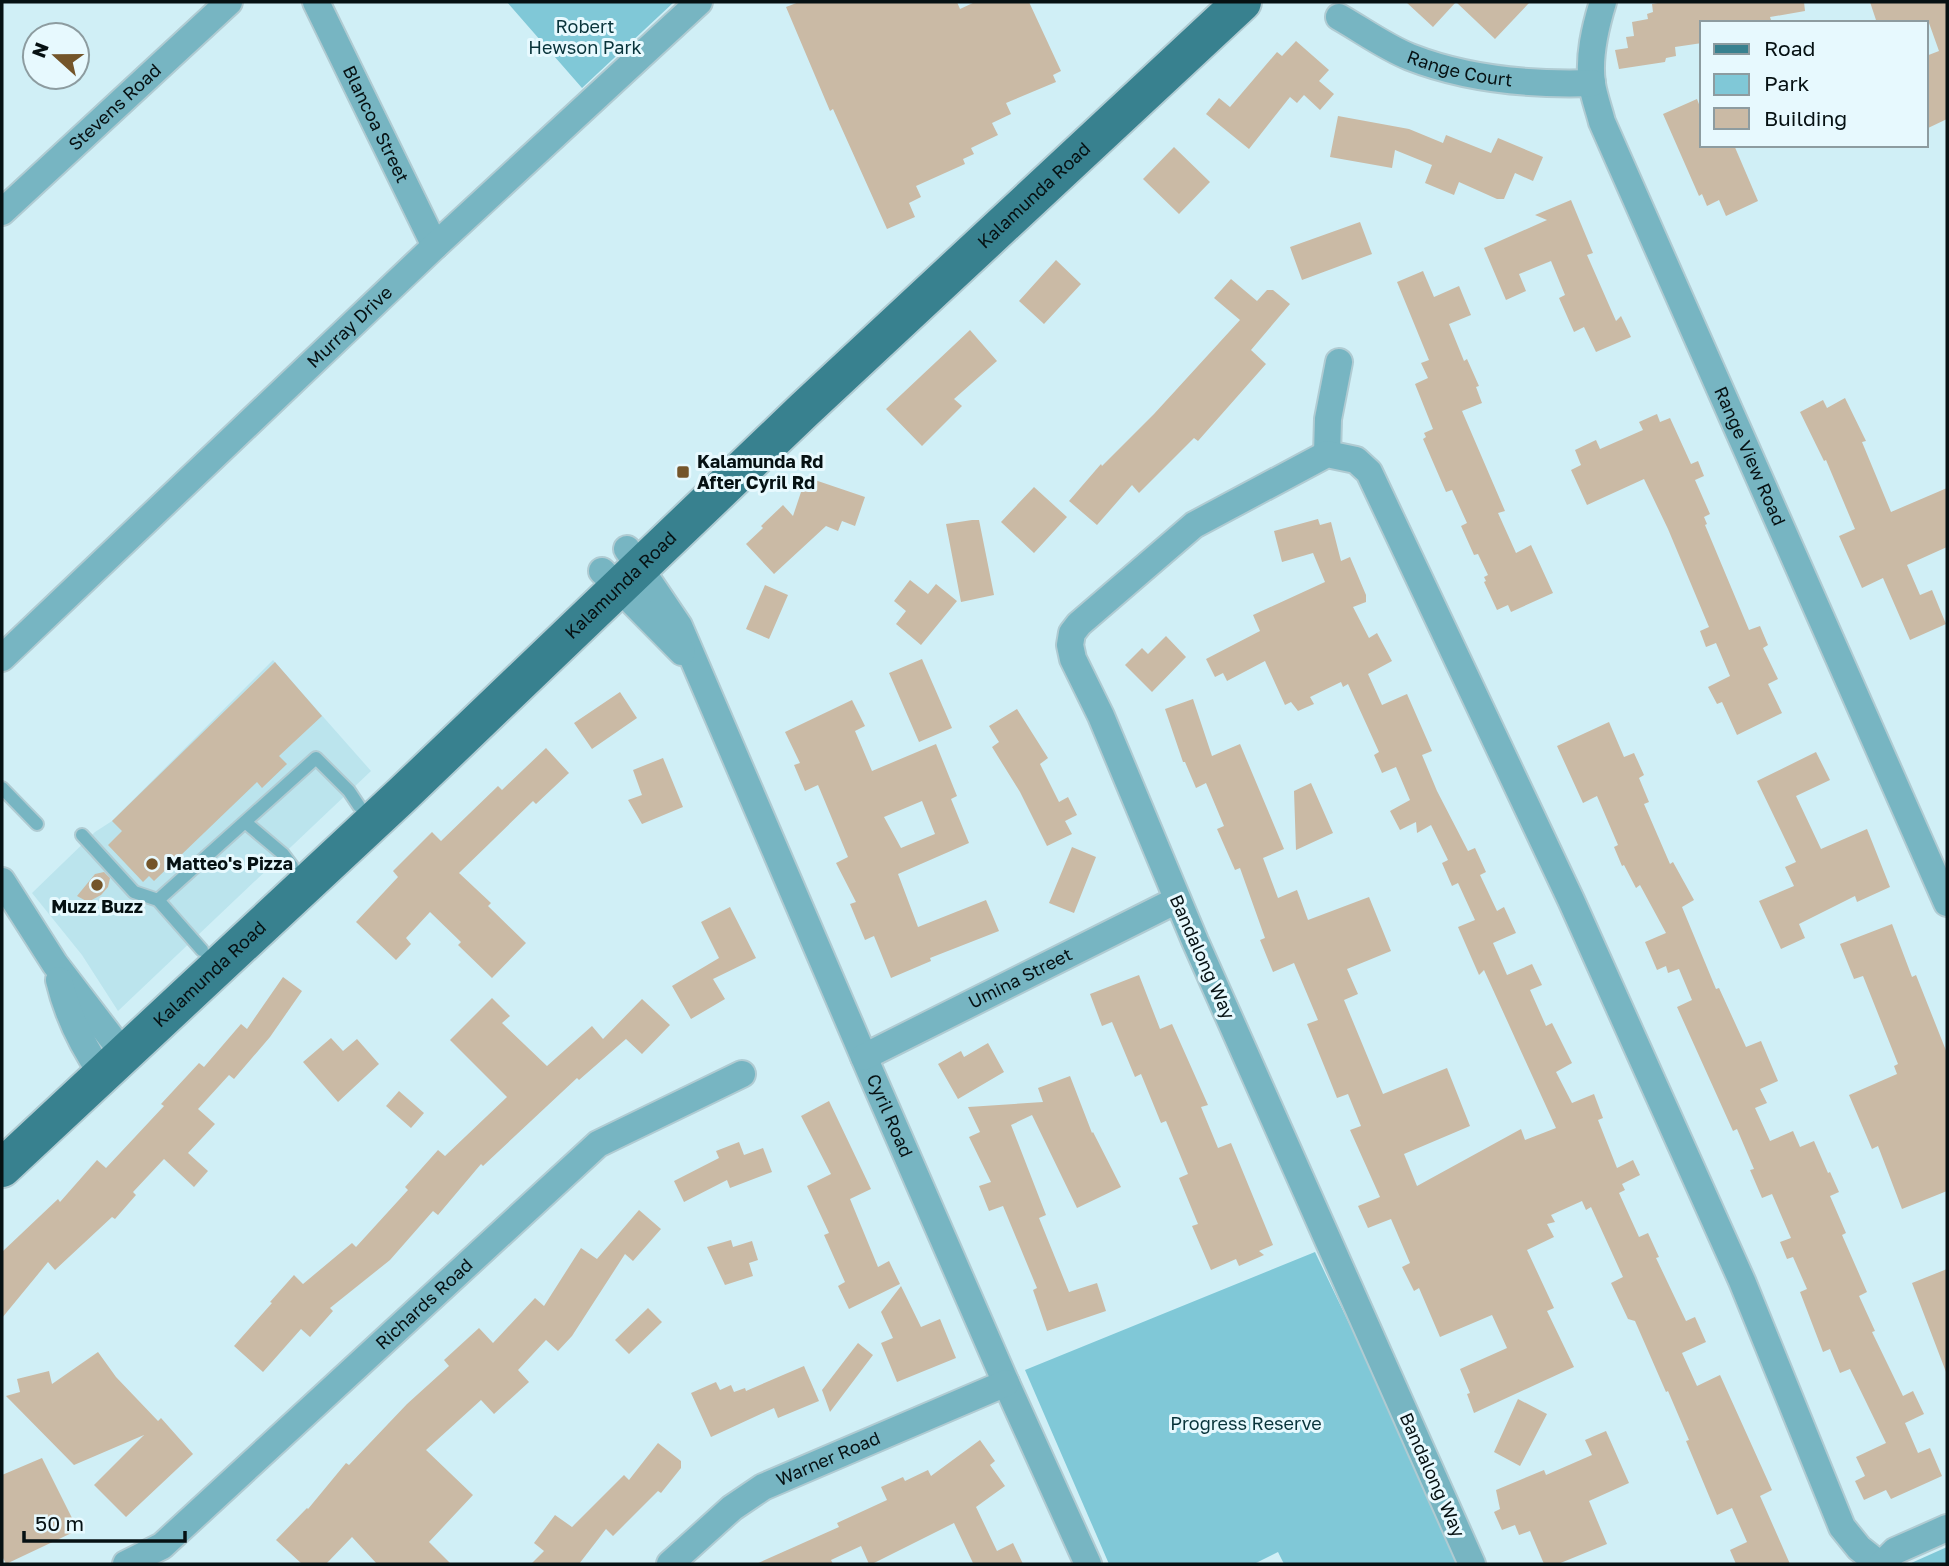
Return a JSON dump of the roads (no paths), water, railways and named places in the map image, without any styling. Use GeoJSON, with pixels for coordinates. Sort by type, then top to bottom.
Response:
{"type":"FeatureCollection","features":[{"type":"Feature","properties":{"kind":"main road","name":"Kalamunda Road"},"geometry":{"type":"LineString","coordinates":[[2,1138],[105,1054],[402,795],[622,568],[1210,2]]}},
{"type":"Feature","properties":{"kind":"main road","name":"Kalamunda Road"},"geometry":{"type":"LineString","coordinates":[[2,1168],[202,950],[516,658],[622,568],[1242,2]]}},
{"type":"Feature","properties":{"kind":"street","name":"Stevens Road"},"geometry":{"type":"LineString","coordinates":[[2,212],[229,2]]}},
{"type":"Feature","properties":{"kind":"street","name":"Blancoa Street"},"geometry":{"type":"LineString","coordinates":[[316,2],[435,246]]}},
{"type":"Feature","properties":{"kind":"street","name":"Murray Drive"},"geometry":{"type":"LineString","coordinates":[[2,658],[435,246],[699,2]]}},
{"type":"Feature","properties":{"kind":"street","name":"Range View Road"},"geometry":{"type":"LineString","coordinates":[[1603,2],[1596,26],[1592,58],[1592,83],[1602,122],[1947,903]]}},
{"type":"Feature","properties":{"kind":"street","name":"Range Court"},"geometry":{"type":"LineString","coordinates":[[1339,17],[1409,57],[1443,67],[1504,79],[1556,84],[1592,83]]}},
{"type":"Feature","properties":{"kind":"street"},"geometry":{"type":"LineString","coordinates":[[1339,362],[1328,419],[1327,454],[1356,460],[1369,472],[1571,900],[1691,1167],[1742,1281],[1842,1527],[1859,1548],[1881,1564],[1895,1551],[1947,1528]]}},
{"type":"Feature","properties":{"kind":"street","name":"Bandalong Way"},"geometry":{"type":"LineString","coordinates":[[1327,454],[1194,525],[1079,624],[1072,633],[1070,645],[1073,659],[1101,716],[1177,900],[1472,1564]]}},
{"type":"Feature","properties":{"kind":"street","name":"Cyril Road"},"geometry":{"type":"LineString","coordinates":[[622,568],[679,626],[1006,1383],[1088,1564]]}},
{"type":"Feature","properties":{"kind":"street"},"geometry":{"type":"LineString","coordinates":[[2,881],[55,964],[65,1006],[105,1054]]}},
{"type":"Feature","properties":{"kind":"street","name":"Umina Street"},"geometry":{"type":"LineString","coordinates":[[864,1057],[1177,900]]}},
{"type":"Feature","properties":{"kind":"street","name":"Richards Road"},"geometry":{"type":"LineString","coordinates":[[126,1564],[162,1546],[598,1144],[742,1074]]}},
{"type":"Feature","properties":{"kind":"street","name":"Warner Road"},"geometry":{"type":"LineString","coordinates":[[670,1564],[732,1508],[763,1487],[1006,1383]]}},
{"type":"Feature","properties":{"kind":"lane"},"geometry":{"type":"LineString","coordinates":[[158,900],[316,758],[349,791],[359,806]]}},
{"type":"Feature","properties":{"kind":"lane"},"geometry":{"type":"LineString","coordinates":[[2,788],[37,824]]}},
{"type":"Feature","properties":{"kind":"lane"},"geometry":{"type":"LineString","coordinates":[[245,822],[283,854],[292,866]]}},
{"type":"Feature","properties":{"kind":"lane"},"geometry":{"type":"LineString","coordinates":[[82,835],[134,892],[158,900],[202,950]]}},
{"type":"Feature","properties":{"kind":"place","name":"Kalamunda Rd After Cyril Rd"},"geometry":{"type":"Point","coordinates":[683,472]}},
{"type":"Feature","properties":{"kind":"place","name":"Matteo's Pizza"},"geometry":{"type":"Point","coordinates":[152,864]}},
{"type":"Feature","properties":{"kind":"place","name":"Muzz Buzz"},"geometry":{"type":"Point","coordinates":[97,885]}},
{"type":"Feature","properties":{"kind":"park label","name":"Robert Hewson Park"},"geometry":{"type":"Point","coordinates":[585,37]}},
{"type":"Feature","properties":{"kind":"park label","name":"Progress Reserve"},"geometry":{"type":"Point","coordinates":[1246,1424]}}]}
